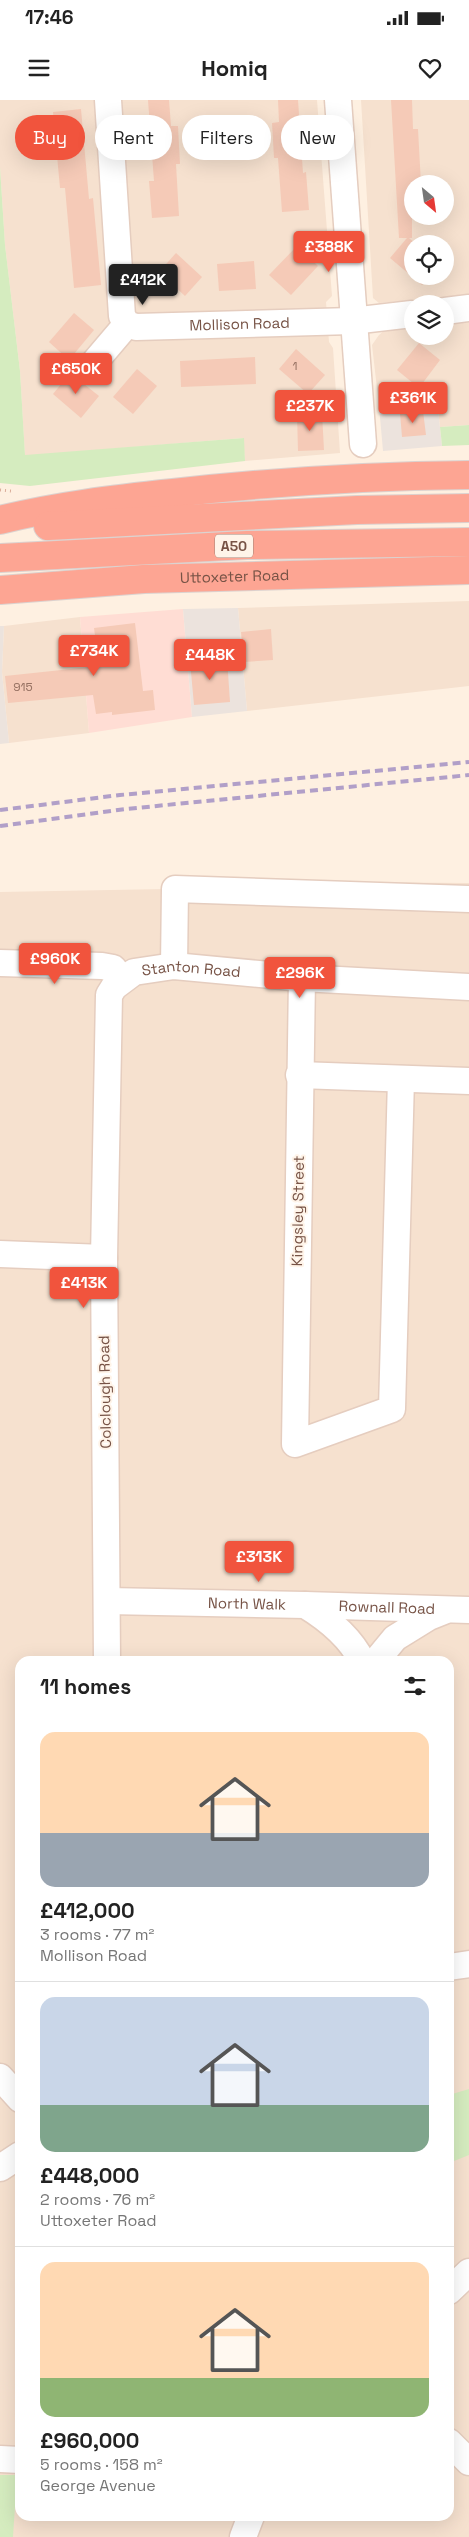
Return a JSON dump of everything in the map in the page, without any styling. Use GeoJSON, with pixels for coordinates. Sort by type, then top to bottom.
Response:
{"type":"FeatureCollection","features":[{"type":"Feature","properties":{"kind":"highway"},"geometry":{"type":"LineString","coordinates":[[0,520],[26,513],[135,497],[268,482],[469,474]]}},
{"type":"Feature","properties":{"kind":"highway","name":"A50"},"geometry":{"type":"LineString","coordinates":[[0,528],[357,510],[469,508]]}},
{"type":"Feature","properties":{"kind":"highway","name":"A50"},"geometry":{"type":"LineString","coordinates":[[0,558],[247,545],[469,542]]}},
{"type":"Feature","properties":{"kind":"highway","name":"Uttoxeter Road"},"geometry":{"type":"LineString","coordinates":[[0,590],[144,579],[469,570]]}},
{"type":"Feature","properties":{"kind":"street"},"geometry":{"type":"LineString","coordinates":[[93,364],[127,324],[122,316],[108,100]]}},
{"type":"Feature","properties":{"kind":"street"},"geometry":{"type":"LineString","coordinates":[[338,100],[352,321],[363,444]]}},
{"type":"Feature","properties":{"kind":"street"},"geometry":{"type":"LineString","coordinates":[[454,310],[469,308]]}},
{"type":"Feature","properties":{"kind":"street","name":"Mollison Road"},"geometry":{"type":"LineString","coordinates":[[127,324],[136,327],[352,321],[404,315]]}},
{"type":"Feature","properties":{"kind":"street"},"geometry":{"type":"LineString","coordinates":[[174,966],[175,889],[469,899]]}},
{"type":"Feature","properties":{"kind":"street"},"geometry":{"type":"LineString","coordinates":[[0,963],[102,966],[113,968],[122,979]]}},
{"type":"Feature","properties":{"kind":"street","name":"Stanton Road"},"geometry":{"type":"LineString","coordinates":[[122,979],[134,972],[174,966],[302,978],[469,987]]}},
{"type":"Feature","properties":{"kind":"street","name":"Kingsley Street"},"geometry":{"type":"LineString","coordinates":[[302,978],[299,1075],[295,1444],[392,1409],[401,1078]]}},
{"type":"Feature","properties":{"kind":"street","name":"Colclough Road"},"geometry":{"type":"LineString","coordinates":[[107,1656],[104,1258],[96,1189],[107,1006],[109,995],[122,979]]}},
{"type":"Feature","properties":{"kind":"street"},"geometry":{"type":"LineString","coordinates":[[299,1075],[469,1081]]}},
{"type":"Feature","properties":{"kind":"street"},"geometry":{"type":"LineString","coordinates":[[0,1254],[104,1258]]}},
{"type":"Feature","properties":{"kind":"street","name":"North Walk"},"geometry":{"type":"LineString","coordinates":[[108,1602],[305,1605],[324,1617],[341,1633],[359,1656]]}},
{"type":"Feature","properties":{"kind":"street","name":"Rownall Road"},"geometry":{"type":"LineString","coordinates":[[305,1605],[459,1610]]}},
{"type":"Feature","properties":{"kind":"street"},"geometry":{"type":"LineString","coordinates":[[380,1656],[395,1638],[429,1616],[459,1610]]}},
{"type":"Feature","properties":{"kind":"street"},"geometry":{"type":"LineString","coordinates":[[454,1966],[469,1964]]}},
{"type":"Feature","properties":{"kind":"street"},"geometry":{"type":"LineString","coordinates":[[0,2077],[15,2094]]}},
{"type":"Feature","properties":{"kind":"street"},"geometry":{"type":"LineString","coordinates":[[0,2168],[15,2158]]}},
{"type":"Feature","properties":{"kind":"street"},"geometry":{"type":"LineString","coordinates":[[454,2286],[469,2272]]}},
{"type":"Feature","properties":{"kind":"street"},"geometry":{"type":"LineString","coordinates":[[454,2447],[469,2462]]}},
{"type":"Feature","properties":{"kind":"street"},"geometry":{"type":"LineString","coordinates":[[0,2459],[15,2460]]}},
{"type":"Feature","properties":{"kind":"street"},"geometry":{"type":"LineString","coordinates":[[243,2537],[249,2521]]}},
{"type":"Feature","properties":{"kind":"shaded area"},"geometry":{"type":"Polygon","coordinates":[[[0,100],[317,100],[318,115],[281,115],[281,160],[322,160],[332,296],[326,302],[329,342],[333,348],[340,453],[245,461],[243,438],[25,456],[20,371],[5,245],[0,167],[0,100]]]}},
{"type":"Feature","properties":{"kind":"shaded area"},"geometry":{"type":"Polygon","coordinates":[[[361,100],[469,100],[469,295],[404,295],[404,301],[379,303],[373,298],[361,100]]]}},
{"type":"Feature","properties":{"kind":"shaded area"},"geometry":{"type":"Polygon","coordinates":[[[469,322],[469,425],[440,427],[437,400],[379,406],[372,345],[379,335],[385,330],[404,328],[404,345],[454,345],[454,323],[469,322]]]}},
{"type":"Feature","properties":{"kind":"shaded area"},"geometry":{"type":"Polygon","coordinates":[[[437,400],[442,446],[383,451],[379,406],[437,400]]]}},
{"type":"Feature","properties":{"kind":"shaded area"},"geometry":{"type":"Polygon","coordinates":[[[469,601],[469,686],[247,711],[238,608],[469,601]]]}},
{"type":"Feature","properties":{"kind":"shaded area"},"geometry":{"type":"Polygon","coordinates":[[[238,608],[247,711],[192,717],[183,609],[238,608]]]}},
{"type":"Feature","properties":{"kind":"shaded area"},"geometry":{"type":"Polygon","coordinates":[[[183,609],[192,717],[89,733],[80,617],[183,609]]]}},
{"type":"Feature","properties":{"kind":"shaded area"},"geometry":{"type":"Polygon","coordinates":[[[80,617],[89,733],[9,743],[2,672],[4,626],[80,617]]]}},
{"type":"Feature","properties":{"kind":"shaded area"},"geometry":{"type":"Polygon","coordinates":[[[0,626],[4,626],[2,672],[9,743],[0,744],[0,626]]]}},
{"type":"Feature","properties":{"kind":"shaded area"},"geometry":{"type":"Polygon","coordinates":[[[167,881],[469,883],[469,2537],[0,2537],[0,892],[166,889],[167,881]]]}},
{"type":"Feature","properties":{"kind":"green space"},"geometry":{"type":"Polygon","coordinates":[[[0,167],[5,245],[20,371],[25,455],[244,438],[245,461],[30,486],[0,483],[0,167]]]}},
{"type":"Feature","properties":{"kind":"green space"},"geometry":{"type":"Polygon","coordinates":[[[469,425],[469,445],[442,446],[440,427],[469,425]]]}},
{"type":"Feature","properties":{"kind":"green space"},"geometry":{"type":"Polygon","coordinates":[[[469,2089],[469,2155],[454,2161],[454,2094],[469,2089]]]}},
{"type":"Feature","properties":{"kind":"green space"},"geometry":{"type":"Polygon","coordinates":[[[0,2475],[15,2475],[13,2537],[0,2537],[0,2475]]]}},
{"type":"Feature","properties":{"kind":"building"},"geometry":{"type":"Polygon","coordinates":[[[148,100],[169,100],[170,115],[149,115],[148,100]]]}},
{"type":"Feature","properties":{"kind":"building"},"geometry":{"type":"Polygon","coordinates":[[[278,100],[298,100],[299,115],[281,115],[281,160],[302,160],[303,173],[306,172],[309,210],[282,212],[278,158],[274,158],[272,123],[279,122],[278,100]]]}},
{"type":"Feature","properties":{"kind":"building"},"geometry":{"type":"Polygon","coordinates":[[[391,100],[412,100],[413,129],[418,129],[421,175],[404,175],[404,225],[412,225],[412,235],[404,235],[404,238],[399,238],[391,100]]]}},
{"type":"Feature","properties":{"kind":"building"},"geometry":{"type":"Polygon","coordinates":[[[81,109],[82,115],[53,115],[53,112],[81,109]]]}},
{"type":"Feature","properties":{"kind":"building"},"geometry":{"type":"Polygon","coordinates":[[[172,126],[178,126],[180,164],[176,164],[179,216],[152,218],[149,181],[154,181],[152,160],[172,160],[172,126]]]}},
{"type":"Feature","properties":{"kind":"building"},"geometry":{"type":"Polygon","coordinates":[[[85,154],[89,199],[93,198],[101,285],[74,288],[65,188],[60,188],[57,160],[85,160],[85,154]]]}},
{"type":"Feature","properties":{"kind":"building"},"geometry":{"type":"Polygon","coordinates":[[[404,242],[404,270],[390,258],[404,242]]]}},
{"type":"Feature","properties":{"kind":"building"},"geometry":{"type":"Polygon","coordinates":[[[297,246],[318,266],[291,295],[269,275],[297,246]]]}},
{"type":"Feature","properties":{"kind":"building"},"geometry":{"type":"Polygon","coordinates":[[[176,253],[202,277],[185,296],[159,272],[176,253]]]}},
{"type":"Feature","properties":{"kind":"building"},"geometry":{"type":"Polygon","coordinates":[[[254,261],[256,289],[219,291],[217,264],[254,261]]]}},
{"type":"Feature","properties":{"kind":"building"},"geometry":{"type":"Polygon","coordinates":[[[74,313],[94,330],[69,360],[49,342],[74,313]]]}},
{"type":"Feature","properties":{"kind":"building"},"geometry":{"type":"Polygon","coordinates":[[[417,345],[421,345],[440,360],[419,388],[397,370],[417,345]]]}},
{"type":"Feature","properties":{"kind":"building"},"geometry":{"type":"Polygon","coordinates":[[[296,349],[325,375],[308,394],[279,369],[296,349]]]}},
{"type":"Feature","properties":{"kind":"building"},"geometry":{"type":"Polygon","coordinates":[[[255,357],[256,384],[181,387],[180,361],[255,357]]]}},
{"type":"Feature","properties":{"kind":"building"},"geometry":{"type":"Polygon","coordinates":[[[137,369],[157,386],[133,414],[113,397],[137,369]]]}},
{"type":"Feature","properties":{"kind":"building"},"geometry":{"type":"Polygon","coordinates":[[[70,373],[99,396],[81,418],[53,394],[70,373]]]}},
{"type":"Feature","properties":{"kind":"building"},"geometry":{"type":"Polygon","coordinates":[[[423,411],[426,435],[402,437],[400,413],[423,411]]]}},
{"type":"Feature","properties":{"kind":"building"},"geometry":{"type":"Polygon","coordinates":[[[322,413],[324,450],[298,451],[297,414],[322,413]]]}},
{"type":"Feature","properties":{"kind":"building"},"geometry":{"type":"Polygon","coordinates":[[[135,623],[143,691],[153,690],[155,710],[112,715],[112,712],[96,714],[93,695],[8,703],[5,676],[99,666],[94,628],[135,623]]]}},
{"type":"Feature","properties":{"kind":"building"},"geometry":{"type":"Polygon","coordinates":[[[271,629],[273,660],[244,662],[241,632],[271,629]]]}},
{"type":"Feature","properties":{"kind":"building"},"geometry":{"type":"Polygon","coordinates":[[[227,658],[230,702],[194,705],[190,661],[227,658]]]}},
{"type":"Feature","properties":{"kind":"railway"},"geometry":{"type":"LineString","coordinates":[[0,810],[120,795],[469,762]]}},
{"type":"Feature","properties":{"kind":"railway"},"geometry":{"type":"LineString","coordinates":[[0,826],[126,809],[469,775]]}}]}
